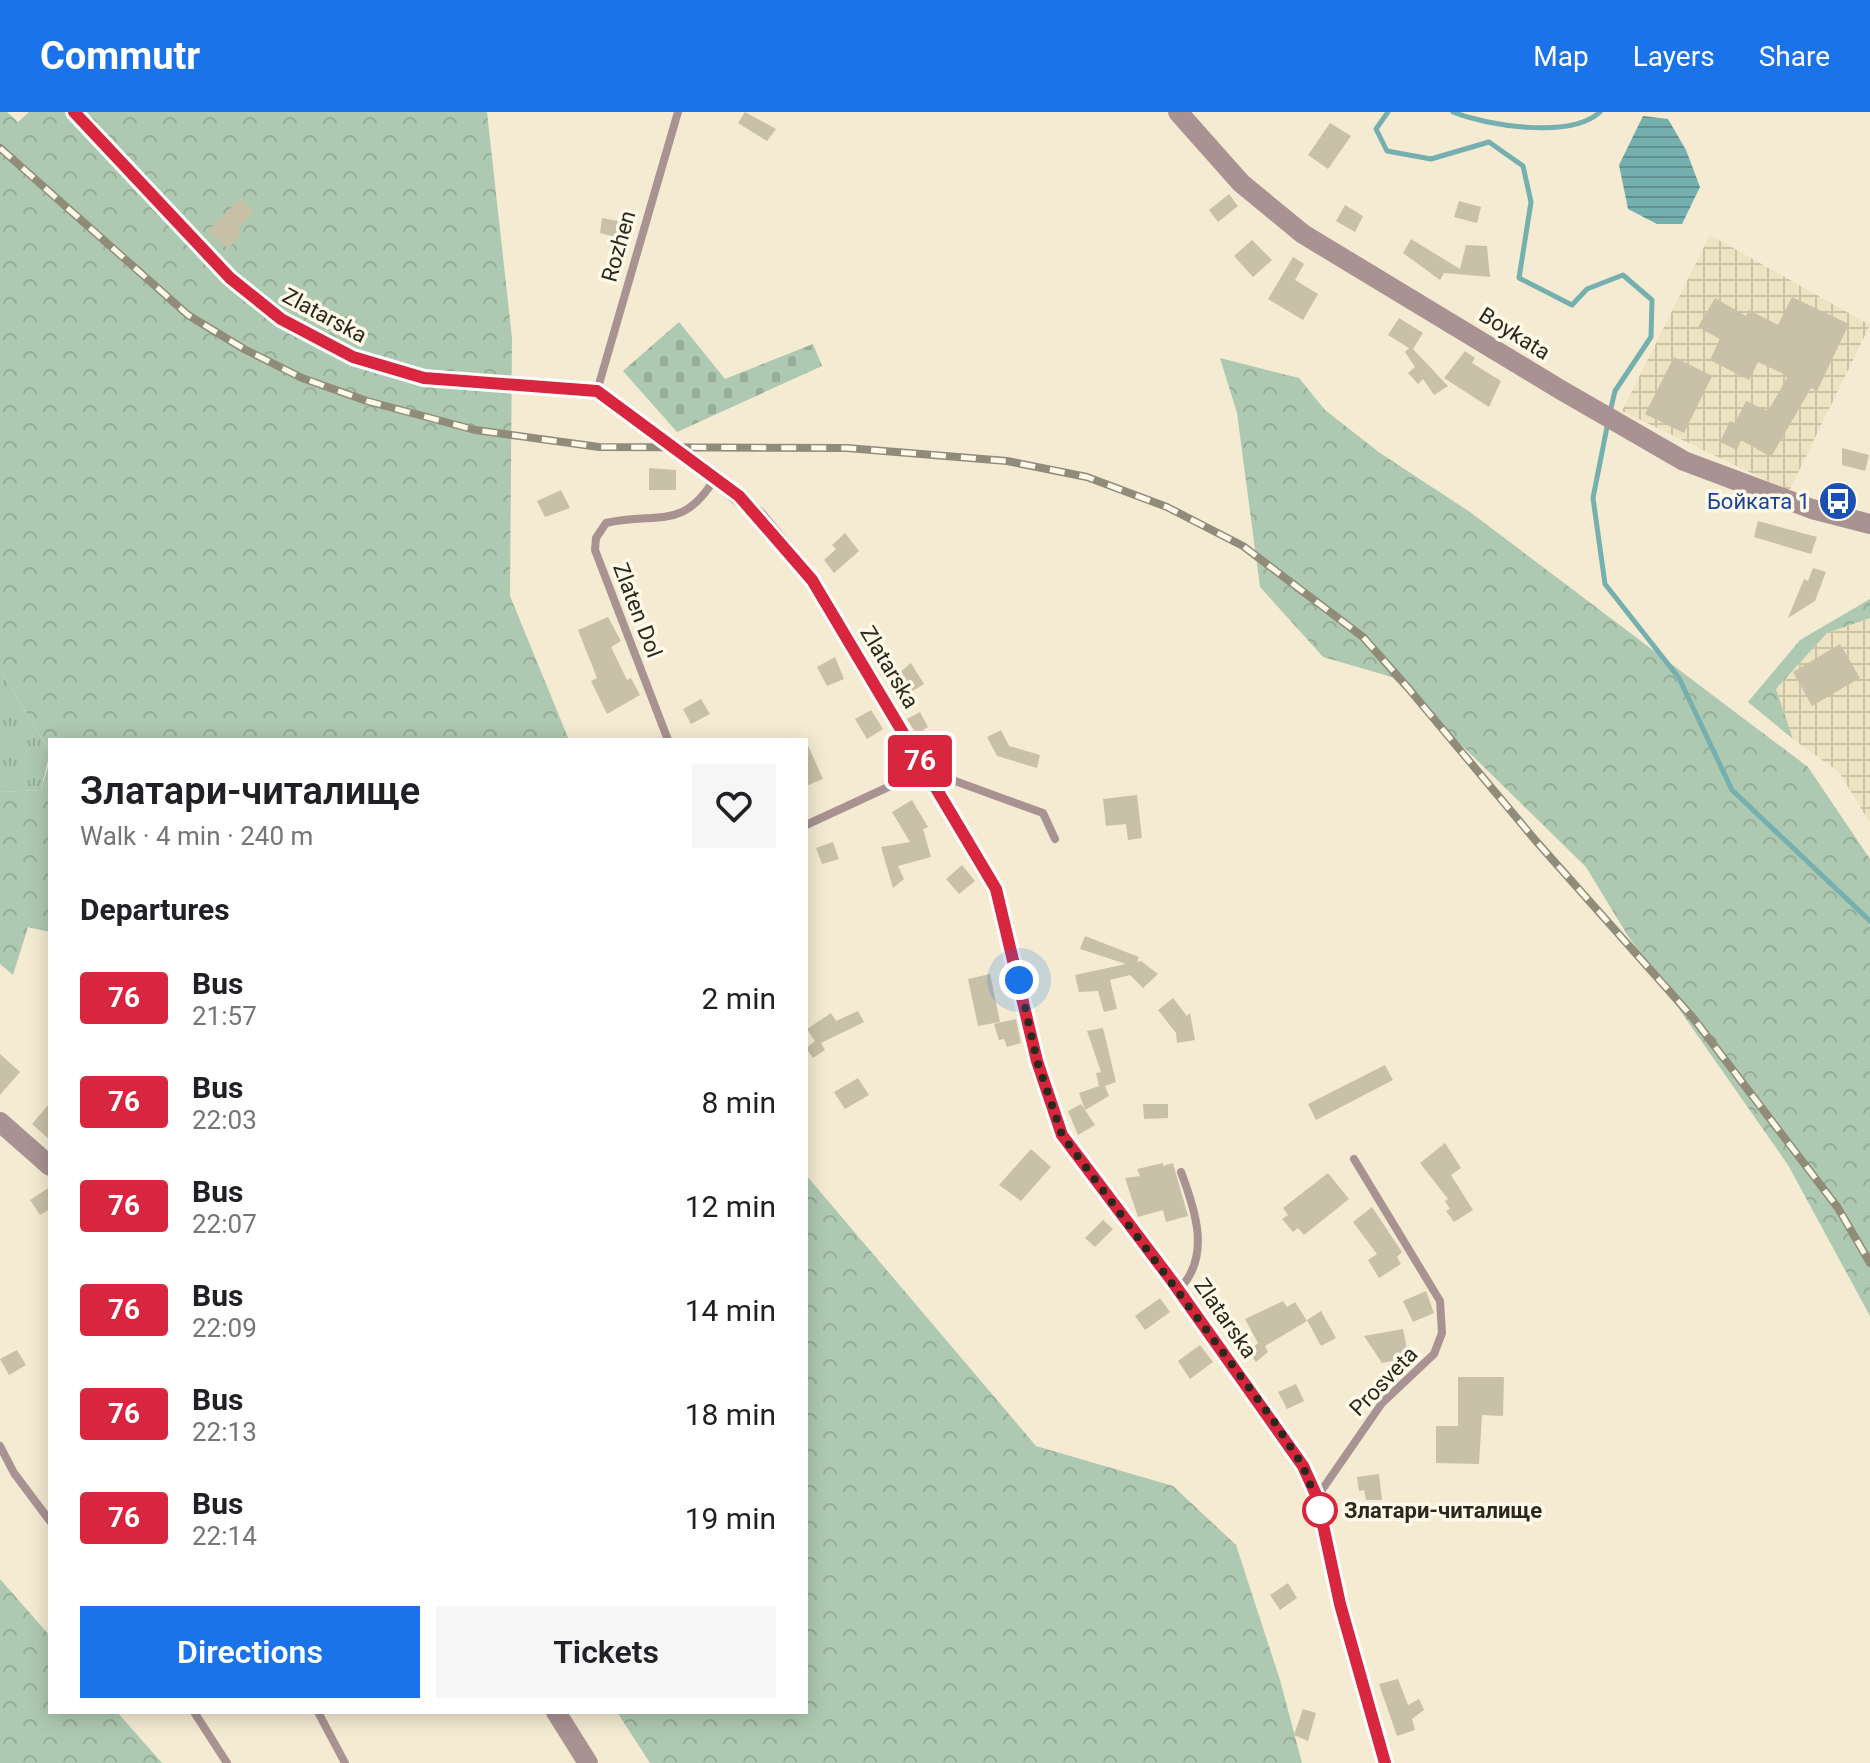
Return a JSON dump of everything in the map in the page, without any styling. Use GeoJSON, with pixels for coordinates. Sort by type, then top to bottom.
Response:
{"type":"FeatureCollection","features":[{"type":"Feature","properties":{"kind":"street","name":"Zlatarska"},"geometry":{"type":"LineString","coordinates":[[74,112],[230,278],[262,306],[320,342],[379,367],[424,378],[597,391],[716,478],[760,517],[812,580],[996,889],[1037,1061],[1062,1135],[1287,1441],[1317,1497],[1340,1604],[1385,1763]]}},
{"type":"Feature","properties":{"kind":"street","name":"Boykata"},"geometry":{"type":"LineString","coordinates":[[1178,112],[1241,183],[1303,234],[1591,408],[1684,461],[1741,484],[1870,524]]}},
{"type":"Feature","properties":{"kind":"street"},"geometry":{"type":"LineString","coordinates":[[0,1122],[48,1164]]}},
{"type":"Feature","properties":{"kind":"street"},"geometry":{"type":"LineString","coordinates":[[557,1714],[588,1763]]}},
{"type":"Feature","properties":{"kind":"lane","name":"Rozhen"},"geometry":{"type":"LineString","coordinates":[[597,391],[678,112]]}},
{"type":"Feature","properties":{"kind":"lane","name":"Zlaten Dol"},"geometry":{"type":"LineString","coordinates":[[667,738],[595,550],[596,538],[606,523],[670,517],[684,512],[702,500],[716,478]]}},
{"type":"Feature","properties":{"kind":"lane"},"geometry":{"type":"LineString","coordinates":[[808,824],[925,770],[1043,813],[1055,839]]}},
{"type":"Feature","properties":{"kind":"lane","name":"Prosveta"},"geometry":{"type":"LineString","coordinates":[[1317,1497],[1382,1403],[1434,1354],[1442,1333],[1440,1301],[1354,1159]]}},
{"type":"Feature","properties":{"kind":"lane"},"geometry":{"type":"LineString","coordinates":[[1178,1290],[1191,1278],[1198,1243],[1194,1208],[1181,1172]]}},
{"type":"Feature","properties":{"kind":"lane"},"geometry":{"type":"LineString","coordinates":[[0,1446],[14,1473],[48,1518]]}},
{"type":"Feature","properties":{"kind":"lane"},"geometry":{"type":"LineString","coordinates":[[195,1714],[227,1763]]}},
{"type":"Feature","properties":{"kind":"lane"},"geometry":{"type":"LineString","coordinates":[[319,1714],[345,1763]]}},
{"type":"Feature","properties":{"kind":"shaded area"},"geometry":{"type":"Polygon","coordinates":[[[1710,235],[1870,325],[1789,491],[1622,411],[1710,235]]]}},
{"type":"Feature","properties":{"kind":"shaded area"},"geometry":{"type":"Polygon","coordinates":[[[1870,618],[1870,823],[1839,772],[1793,739],[1776,689],[1827,633],[1870,618]]]}},
{"type":"Feature","properties":{"kind":"green space"},"geometry":{"type":"Polygon","coordinates":[[[0,112],[7,112],[18,122],[29,112],[487,112],[512,338],[510,596],[568,738],[48,738],[48,749],[0,669],[0,112]]]}},
{"type":"Feature","properties":{"kind":"green space"},"geometry":{"type":"Polygon","coordinates":[[[679,322],[725,379],[813,344],[822,366],[677,432],[623,371],[679,322]]]}},
{"type":"Feature","properties":{"kind":"green space"},"geometry":{"type":"Polygon","coordinates":[[[1220,358],[1299,378],[1325,410],[1380,453],[1470,512],[1808,767],[1870,859],[1870,1316],[1788,1165],[1628,936],[1586,867],[1392,677],[1323,657],[1260,587],[1237,413],[1220,358]]]}},
{"type":"Feature","properties":{"kind":"green space"},"geometry":{"type":"Polygon","coordinates":[[[1870,599],[1870,618],[1827,633],[1776,689],[1793,739],[1748,702],[1800,640],[1870,599]]]}},
{"type":"Feature","properties":{"kind":"green space"},"geometry":{"type":"Polygon","coordinates":[[[0,669],[48,749],[48,760],[41,790],[0,792],[0,669]]]}},
{"type":"Feature","properties":{"kind":"green space"},"geometry":{"type":"Polygon","coordinates":[[[48,767],[48,932],[28,927],[13,975],[0,964],[0,792],[41,790],[48,767]]]}},
{"type":"Feature","properties":{"kind":"green space"},"geometry":{"type":"Polygon","coordinates":[[[808,1177],[1036,1446],[1173,1486],[1236,1545],[1280,1680],[1302,1763],[650,1763],[618,1714],[808,1714],[808,1177]]]}},
{"type":"Feature","properties":{"kind":"green space"},"geometry":{"type":"Polygon","coordinates":[[[0,1579],[48,1634],[48,1714],[119,1714],[162,1763],[0,1763],[0,1579]]]}},
{"type":"Feature","properties":{"kind":"water"},"geometry":{"type":"Polygon","coordinates":[[[1643,116],[1668,119],[1686,150],[1700,187],[1682,224],[1657,224],[1628,209],[1619,165],[1643,116]]]}},
{"type":"Feature","properties":{"kind":"building"},"geometry":{"type":"Polygon","coordinates":[[[745,112],[776,129],[767,141],[738,123],[745,112]]]}},
{"type":"Feature","properties":{"kind":"building"},"geometry":{"type":"Polygon","coordinates":[[[1330,123],[1351,136],[1328,169],[1308,155],[1330,123]]]}},
{"type":"Feature","properties":{"kind":"building"},"geometry":{"type":"Polygon","coordinates":[[[1229,194],[1238,206],[1218,222],[1209,210],[1229,194]]]}},
{"type":"Feature","properties":{"kind":"building"},"geometry":{"type":"Polygon","coordinates":[[[241,198],[254,213],[237,228],[242,232],[228,249],[207,231],[241,198]]]}},
{"type":"Feature","properties":{"kind":"building"},"geometry":{"type":"Polygon","coordinates":[[[1459,201],[1481,207],[1477,223],[1454,217],[1459,201]]]}},
{"type":"Feature","properties":{"kind":"building"},"geometry":{"type":"Polygon","coordinates":[[[1345,205],[1363,216],[1355,232],[1336,221],[1345,205]]]}},
{"type":"Feature","properties":{"kind":"building"},"geometry":{"type":"Polygon","coordinates":[[[602,218],[623,222],[620,238],[600,233],[602,218]]]}},
{"type":"Feature","properties":{"kind":"building"},"geometry":{"type":"Polygon","coordinates":[[[1411,239],[1460,269],[1466,245],[1487,246],[1490,277],[1444,273],[1440,280],[1403,253],[1411,239]]]}},
{"type":"Feature","properties":{"kind":"building"},"geometry":{"type":"Polygon","coordinates":[[[1252,240],[1272,260],[1253,277],[1234,256],[1252,240]]]}},
{"type":"Feature","properties":{"kind":"building"},"geometry":{"type":"Polygon","coordinates":[[[1293,257],[1304,264],[1295,280],[1318,294],[1303,320],[1268,299],[1293,257]]]}},
{"type":"Feature","properties":{"kind":"building"},"geometry":{"type":"Polygon","coordinates":[[[1792,297],[1849,324],[1817,391],[1811,388],[1771,457],[1741,440],[1737,450],[1720,442],[1730,421],[1735,423],[1746,401],[1768,411],[1788,376],[1758,362],[1749,380],[1710,360],[1720,339],[1698,327],[1715,298],[1746,316],[1749,310],[1778,325],[1792,297]]]}},
{"type":"Feature","properties":{"kind":"building"},"geometry":{"type":"Polygon","coordinates":[[[1399,318],[1423,333],[1413,349],[1448,386],[1434,395],[1423,379],[1418,384],[1408,373],[1415,367],[1405,352],[1409,348],[1388,335],[1399,318]]]}},
{"type":"Feature","properties":{"kind":"building"},"geometry":{"type":"Polygon","coordinates":[[[1465,351],[1475,358],[1472,363],[1501,381],[1489,407],[1444,378],[1465,351]]]}},
{"type":"Feature","properties":{"kind":"building"},"geometry":{"type":"Polygon","coordinates":[[[1674,357],[1712,376],[1684,433],[1645,414],[1674,357]]]}},
{"type":"Feature","properties":{"kind":"building"},"geometry":{"type":"Polygon","coordinates":[[[1842,448],[1869,455],[1865,471],[1842,465],[1842,448]]]}},
{"type":"Feature","properties":{"kind":"building"},"geometry":{"type":"Polygon","coordinates":[[[649,468],[676,470],[676,490],[649,490],[649,468]]]}},
{"type":"Feature","properties":{"kind":"building"},"geometry":{"type":"Polygon","coordinates":[[[561,490],[570,508],[545,517],[537,501],[561,490]]]}},
{"type":"Feature","properties":{"kind":"building"},"geometry":{"type":"Polygon","coordinates":[[[1758,521],[1817,537],[1811,554],[1754,537],[1758,521]]]}},
{"type":"Feature","properties":{"kind":"building"},"geometry":{"type":"Polygon","coordinates":[[[845,533],[859,551],[834,573],[824,560],[836,549],[832,545],[845,533]]]}},
{"type":"Feature","properties":{"kind":"building"},"geometry":{"type":"Polygon","coordinates":[[[1813,568],[1826,572],[1815,601],[1788,618],[1804,579],[1808,581],[1813,568]]]}},
{"type":"Feature","properties":{"kind":"building"},"geometry":{"type":"Polygon","coordinates":[[[608,617],[621,641],[611,647],[627,680],[631,678],[640,695],[607,714],[591,681],[597,678],[578,630],[608,617]]]}},
{"type":"Feature","properties":{"kind":"building"},"geometry":{"type":"Polygon","coordinates":[[[1840,644],[1860,678],[1812,706],[1793,672],[1840,644]]]}},
{"type":"Feature","properties":{"kind":"building"},"geometry":{"type":"Polygon","coordinates":[[[835,657],[844,679],[827,686],[817,667],[835,657]]]}},
{"type":"Feature","properties":{"kind":"building"},"geometry":{"type":"Polygon","coordinates":[[[911,663],[924,684],[903,697],[892,679],[911,663]]]}},
{"type":"Feature","properties":{"kind":"building"},"geometry":{"type":"Polygon","coordinates":[[[701,699],[710,714],[691,724],[683,709],[701,699]]]}},
{"type":"Feature","properties":{"kind":"building"},"geometry":{"type":"Polygon","coordinates":[[[871,710],[883,729],[867,739],[855,719],[871,710]]]}},
{"type":"Feature","properties":{"kind":"building"},"geometry":{"type":"Polygon","coordinates":[[[920,712],[928,727],[923,730],[931,743],[925,748],[907,719],[920,712]]]}},
{"type":"Feature","properties":{"kind":"building"},"geometry":{"type":"Polygon","coordinates":[[[1001,730],[1009,746],[1040,755],[1037,768],[997,756],[987,737],[1001,730]]]}},
{"type":"Feature","properties":{"kind":"building"},"geometry":{"type":"Polygon","coordinates":[[[808,745],[823,779],[808,785],[808,745]]]}},
{"type":"Feature","properties":{"kind":"building"},"geometry":{"type":"Polygon","coordinates":[[[1137,795],[1142,838],[1128,840],[1126,824],[1106,826],[1103,799],[1137,795]]]}},
{"type":"Feature","properties":{"kind":"building"},"geometry":{"type":"Polygon","coordinates":[[[912,800],[928,827],[923,829],[931,857],[898,866],[904,879],[893,888],[881,847],[910,842],[892,812],[912,800]]]}},
{"type":"Feature","properties":{"kind":"building"},"geometry":{"type":"Polygon","coordinates":[[[833,842],[839,859],[822,864],[816,848],[833,842]]]}},
{"type":"Feature","properties":{"kind":"building"},"geometry":{"type":"Polygon","coordinates":[[[962,865],[975,881],[959,894],[946,879],[962,865]]]}},
{"type":"Feature","properties":{"kind":"building"},"geometry":{"type":"Polygon","coordinates":[[[1085,936],[1139,957],[1137,962],[1141,961],[1158,974],[1143,988],[1130,975],[1110,980],[1117,1009],[1104,1012],[1098,991],[1079,992],[1075,975],[1126,964],[1080,949],[1085,936]]]}},
{"type":"Feature","properties":{"kind":"building"},"geometry":{"type":"Polygon","coordinates":[[[990,974],[1000,1022],[978,1026],[968,979],[990,974]]]}},
{"type":"Feature","properties":{"kind":"building"},"geometry":{"type":"Polygon","coordinates":[[[1173,998],[1187,1016],[1190,1013],[1195,1040],[1177,1043],[1176,1033],[1158,1010],[1173,998]]]}},
{"type":"Feature","properties":{"kind":"building"},"geometry":{"type":"Polygon","coordinates":[[[858,1011],[864,1022],[821,1043],[825,1050],[813,1058],[808,1046],[815,1041],[808,1028],[831,1013],[836,1021],[858,1011]]]}},
{"type":"Feature","properties":{"kind":"building"},"geometry":{"type":"Polygon","coordinates":[[[1016,1019],[1021,1043],[1007,1047],[1004,1039],[999,1040],[994,1024],[1016,1019]]]}},
{"type":"Feature","properties":{"kind":"building"},"geometry":{"type":"Polygon","coordinates":[[[1103,1028],[1116,1082],[1105,1086],[1109,1096],[1085,1110],[1079,1093],[1099,1086],[1096,1073],[1101,1072],[1087,1031],[1103,1028]]]}},
{"type":"Feature","properties":{"kind":"building"},"geometry":{"type":"Polygon","coordinates":[[[0,1054],[20,1072],[0,1095],[0,1054]]]}},
{"type":"Feature","properties":{"kind":"building"},"geometry":{"type":"Polygon","coordinates":[[[1385,1065],[1393,1080],[1316,1120],[1308,1104],[1385,1065]]]}},
{"type":"Feature","properties":{"kind":"building"},"geometry":{"type":"Polygon","coordinates":[[[858,1078],[869,1095],[845,1109],[834,1092],[858,1078]]]}},
{"type":"Feature","properties":{"kind":"building"},"geometry":{"type":"Polygon","coordinates":[[[1081,1104],[1095,1125],[1078,1135],[1068,1111],[1081,1104]]]}},
{"type":"Feature","properties":{"kind":"building"},"geometry":{"type":"Polygon","coordinates":[[[1143,1104],[1168,1104],[1168,1118],[1144,1119],[1143,1104]]]}},
{"type":"Feature","properties":{"kind":"building"},"geometry":{"type":"Polygon","coordinates":[[[48,1105],[48,1138],[32,1124],[48,1105]]]}},
{"type":"Feature","properties":{"kind":"building"},"geometry":{"type":"Polygon","coordinates":[[[1445,1143],[1461,1168],[1451,1175],[1473,1210],[1454,1222],[1446,1211],[1450,1209],[1445,1201],[1448,1199],[1420,1163],[1445,1143]]]}},
{"type":"Feature","properties":{"kind":"building"},"geometry":{"type":"Polygon","coordinates":[[[1031,1149],[1051,1167],[1021,1201],[999,1185],[1031,1149]]]}},
{"type":"Feature","properties":{"kind":"building"},"geometry":{"type":"Polygon","coordinates":[[[1163,1163],[1163,1166],[1173,1163],[1188,1216],[1166,1222],[1163,1210],[1138,1217],[1125,1178],[1140,1176],[1137,1169],[1163,1163]]]}},
{"type":"Feature","properties":{"kind":"building"},"geometry":{"type":"Polygon","coordinates":[[[1328,1173],[1349,1199],[1304,1235],[1298,1228],[1293,1232],[1282,1219],[1288,1215],[1283,1208],[1328,1173]]]}},
{"type":"Feature","properties":{"kind":"building"},"geometry":{"type":"Polygon","coordinates":[[[48,1188],[48,1210],[40,1215],[30,1200],[48,1188]]]}},
{"type":"Feature","properties":{"kind":"building"},"geometry":{"type":"Polygon","coordinates":[[[1372,1207],[1402,1252],[1397,1257],[1401,1264],[1379,1278],[1368,1260],[1377,1254],[1353,1222],[1372,1207]]]}},
{"type":"Feature","properties":{"kind":"building"},"geometry":{"type":"Polygon","coordinates":[[[1103,1220],[1113,1229],[1095,1247],[1085,1238],[1103,1220]]]}},
{"type":"Feature","properties":{"kind":"building"},"geometry":{"type":"Polygon","coordinates":[[[1426,1291],[1434,1313],[1413,1322],[1403,1301],[1426,1291]]]}},
{"type":"Feature","properties":{"kind":"building"},"geometry":{"type":"Polygon","coordinates":[[[1160,1298],[1170,1312],[1145,1330],[1135,1316],[1160,1298]]]}},
{"type":"Feature","properties":{"kind":"building"},"geometry":{"type":"Polygon","coordinates":[[[1283,1301],[1287,1307],[1295,1302],[1307,1321],[1265,1346],[1268,1352],[1256,1362],[1248,1351],[1258,1343],[1245,1319],[1283,1301]]]}},
{"type":"Feature","properties":{"kind":"building"},"geometry":{"type":"Polygon","coordinates":[[[1321,1311],[1336,1338],[1321,1346],[1307,1320],[1321,1311]]]}},
{"type":"Feature","properties":{"kind":"building"},"geometry":{"type":"Polygon","coordinates":[[[1403,1329],[1409,1358],[1382,1363],[1364,1336],[1403,1329]]]}},
{"type":"Feature","properties":{"kind":"building"},"geometry":{"type":"Polygon","coordinates":[[[1200,1345],[1213,1362],[1190,1379],[1178,1361],[1200,1345]]]}},
{"type":"Feature","properties":{"kind":"building"},"geometry":{"type":"Polygon","coordinates":[[[17,1350],[26,1365],[9,1375],[0,1359],[17,1350]]]}},
{"type":"Feature","properties":{"kind":"building"},"geometry":{"type":"Polygon","coordinates":[[[1458,1377],[1504,1377],[1503,1416],[1482,1415],[1479,1464],[1436,1463],[1436,1426],[1458,1426],[1458,1377]]]}},
{"type":"Feature","properties":{"kind":"building"},"geometry":{"type":"Polygon","coordinates":[[[1296,1384],[1304,1401],[1287,1409],[1278,1392],[1296,1384]]]}},
{"type":"Feature","properties":{"kind":"building"},"geometry":{"type":"Polygon","coordinates":[[[1379,1474],[1382,1500],[1366,1500],[1364,1490],[1359,1491],[1357,1477],[1379,1474]]]}},
{"type":"Feature","properties":{"kind":"building"},"geometry":{"type":"Polygon","coordinates":[[[1288,1583],[1297,1598],[1280,1610],[1270,1595],[1288,1583]]]}},
{"type":"Feature","properties":{"kind":"building"},"geometry":{"type":"Polygon","coordinates":[[[1398,1679],[1408,1705],[1419,1699],[1424,1710],[1412,1719],[1415,1730],[1397,1736],[1379,1684],[1398,1679]]]}},
{"type":"Feature","properties":{"kind":"building"},"geometry":{"type":"Polygon","coordinates":[[[1303,1709],[1316,1713],[1308,1741],[1294,1735],[1303,1709]]]}},
{"type":"Feature","properties":{"kind":"waterway"},"geometry":{"type":"LineString","coordinates":[[1388,112],[1376,129],[1387,151],[1431,159],[1489,142],[1523,166],[1531,202],[1519,278],[1572,305],[1587,289],[1623,275],[1652,300],[1651,337],[1615,391],[1610,412]]}},
{"type":"Feature","properties":{"kind":"waterway"},"geometry":{"type":"LineString","coordinates":[[1453,112],[1487,122],[1550,128],[1587,120],[1600,112]]}},
{"type":"Feature","properties":{"kind":"waterway"},"geometry":{"type":"LineString","coordinates":[[1608,422],[1593,498],[1605,584],[1679,678],[1732,790],[1870,921]]}},
{"type":"Feature","properties":{"kind":"railway"},"geometry":{"type":"LineString","coordinates":[[0,148],[188,315],[244,349],[302,378],[367,401],[475,430],[599,447],[847,448],[1007,461],[1087,477],[1167,507],[1243,546],[1363,637],[1409,689],[1536,841],[1694,1019],[1838,1208],[1870,1263]]}},
{"type":"Feature","properties":{"kind":"bus line","name":"76"},"geometry":{"type":"LineString","coordinates":[[74,112],[230,278],[281,319],[353,357],[424,378],[597,391],[739,496],[793,554],[812,580],[996,889],[1037,1061],[1062,1135],[1172,1281],[1303,1466],[1317,1497],[1340,1604],[1385,1763]]}},
{"type":"Feature","properties":{"kind":"place","name":"Бойката 1"},"geometry":{"type":"Point","coordinates":[1838,501]}},
{"type":"Feature","properties":{"kind":"place","name":"Златари-читалище"},"geometry":{"type":"Point","coordinates":[1320,1510]}},
{"type":"Feature","properties":{"kind":"route"},"geometry":{"type":"LineString","coordinates":[[1019,980],[1037,1061],[1062,1135],[1273,1420],[1303,1466],[1320,1510]]}}]}
